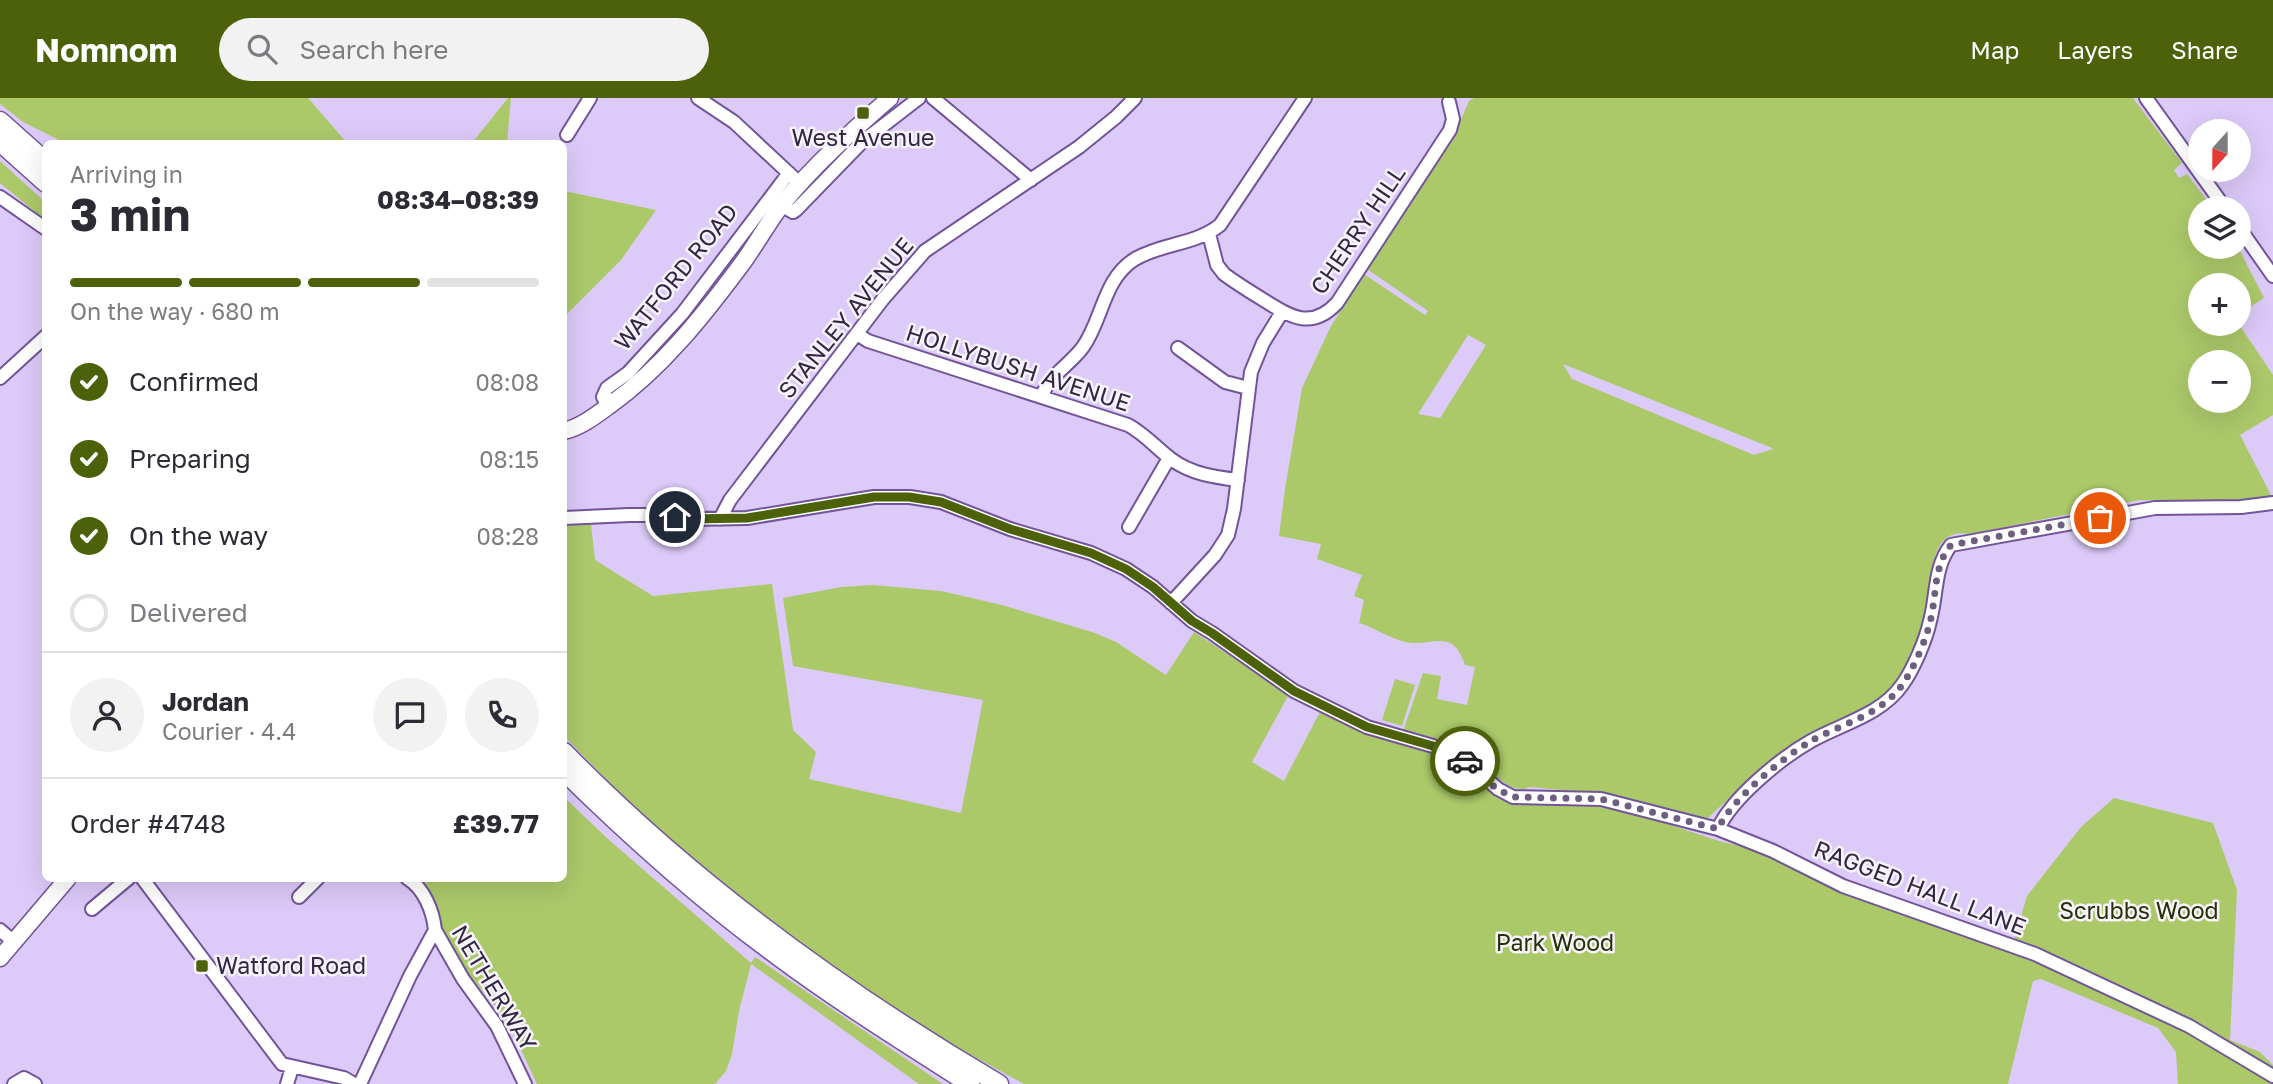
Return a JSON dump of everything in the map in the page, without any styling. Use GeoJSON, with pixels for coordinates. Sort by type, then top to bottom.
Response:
{"type":"FeatureCollection","features":[{"type":"Feature","properties":{"kind":"highway"},"geometry":{"type":"LineString","coordinates":[[0,121],[42,158]]}},
{"type":"Feature","properties":{"kind":"highway"},"geometry":{"type":"LineString","coordinates":[[0,142],[42,179]]}},
{"type":"Feature","properties":{"kind":"highway"},"geometry":{"type":"LineString","coordinates":[[567,755],[682,863],[780,942],[876,1009],[999,1084]]}},
{"type":"Feature","properties":{"kind":"highway"},"geometry":{"type":"LineString","coordinates":[[567,774],[629,835],[774,954],[888,1033],[970,1084]]}},
{"type":"Feature","properties":{"kind":"main road","name":"WATFORD ROAD"},"geometry":{"type":"LineString","coordinates":[[569,430],[635,388],[660,363],[741,265],[782,205],[794,178],[890,98]]}},
{"type":"Feature","properties":{"kind":"main road"},"geometry":{"type":"LineString","coordinates":[[0,958],[65,882]]}},
{"type":"Feature","properties":{"kind":"street"},"geometry":{"type":"LineString","coordinates":[[567,135],[590,98]]}},
{"type":"Feature","properties":{"kind":"street"},"geometry":{"type":"LineString","coordinates":[[698,98],[734,122],[794,178]]}},
{"type":"Feature","properties":{"kind":"street"},"geometry":{"type":"LineString","coordinates":[[782,205],[793,212],[796,210],[862,142],[919,98]]}},
{"type":"Feature","properties":{"kind":"street"},"geometry":{"type":"LineString","coordinates":[[933,98],[1031,180]]}},
{"type":"Feature","properties":{"kind":"street","name":"STANLEY AVENUE"},"geometry":{"type":"LineString","coordinates":[[720,519],[730,500],[908,268],[925,251],[1079,147],[1135,98]]}},
{"type":"Feature","properties":{"kind":"street"},"geometry":{"type":"LineString","coordinates":[[1042,396],[1051,379],[1073,359],[1089,338],[1108,291],[1122,269],[1144,254],[1209,234],[1226,218],[1305,98]]}},
{"type":"Feature","properties":{"kind":"street"},"geometry":{"type":"LineString","coordinates":[[2146,98],[2216,196]]}},
{"type":"Feature","properties":{"kind":"street","name":"CHERRY HILL"},"geometry":{"type":"LineString","coordinates":[[1209,234],[1219,270],[1282,312],[1306,319],[1328,312],[1337,303],[1450,130],[1453,119],[1451,99]]}},
{"type":"Feature","properties":{"kind":"street","name":"WATFORD ROAD"},"geometry":{"type":"LineString","coordinates":[[608,407],[603,397],[605,391],[653,348],[794,178]]}},
{"type":"Feature","properties":{"kind":"street"},"geometry":{"type":"LineString","coordinates":[[0,197],[42,226]]}},
{"type":"Feature","properties":{"kind":"street"},"geometry":{"type":"LineString","coordinates":[[2251,245],[2273,276]]}},
{"type":"Feature","properties":{"kind":"street"},"geometry":{"type":"LineString","coordinates":[[1171,603],[1222,545],[1232,523],[1248,388],[1256,356],[1282,312]]}},
{"type":"Feature","properties":{"kind":"street","name":"HOLLYBUSH AVENUE"},"geometry":{"type":"LineString","coordinates":[[857,334],[868,341],[1128,425],[1144,434],[1187,469],[1204,475],[1238,480]]}},
{"type":"Feature","properties":{"kind":"street"},"geometry":{"type":"LineString","coordinates":[[2,373],[42,340]]}},
{"type":"Feature","properties":{"kind":"street"},"geometry":{"type":"LineString","coordinates":[[1178,348],[1224,382],[1248,388]]}},
{"type":"Feature","properties":{"kind":"street"},"geometry":{"type":"LineString","coordinates":[[1129,527],[1169,457]]}},
{"type":"Feature","properties":{"kind":"street","name":"RAGGED HALL LANE"},"geometry":{"type":"LineString","coordinates":[[567,518],[661,515],[690,519],[747,518],[874,497],[927,499],[957,508],[1010,529],[1091,553],[1140,578],[1192,621],[1294,691],[1367,727],[1433,746],[1465,761],[1497,789],[1513,797],[1601,799],[1718,829],[1773,851],[1843,886],[2035,954],[2189,1026],[2273,1076]]}},
{"type":"Feature","properties":{"kind":"street"},"geometry":{"type":"LineString","coordinates":[[1718,829],[1724,816],[1736,802],[1765,776],[1809,742],[1886,702],[1902,685],[1930,625],[1941,560],[1951,545],[2155,508],[2241,508],[2273,503]]}},
{"type":"Feature","properties":{"kind":"street"},"geometry":{"type":"LineString","coordinates":[[92,909],[124,882]]}},
{"type":"Feature","properties":{"kind":"street"},"geometry":{"type":"LineString","coordinates":[[145,882],[279,1061],[292,1068],[333,1075],[354,1084]]}},
{"type":"Feature","properties":{"kind":"street"},"geometry":{"type":"LineString","coordinates":[[299,897],[314,882]]}},
{"type":"Feature","properties":{"kind":"street","name":"NETHERWAY"},"geometry":{"type":"LineString","coordinates":[[412,882],[422,892],[435,930],[463,979],[497,1026],[525,1084]]}},
{"type":"Feature","properties":{"kind":"street"},"geometry":{"type":"LineString","coordinates":[[0,930],[14,942]]}},
{"type":"Feature","properties":{"kind":"street"},"geometry":{"type":"LineString","coordinates":[[360,1084],[435,930]]}},
{"type":"Feature","properties":{"kind":"street"},"geometry":{"type":"LineString","coordinates":[[287,1084],[292,1068]]}},
{"type":"Feature","properties":{"kind":"street"},"geometry":{"type":"LineString","coordinates":[[14,1084],[24,1078],[35,1084]]}},
{"type":"Feature","properties":{"kind":"green space"},"geometry":{"type":"Polygon","coordinates":[[[0,98],[308,98],[344,140],[59,140],[23,122],[0,104],[0,98]]]}},
{"type":"Feature","properties":{"kind":"green space"},"geometry":{"type":"Polygon","coordinates":[[[508,98],[511,98],[507,140],[474,140],[508,98]]]}},
{"type":"Feature","properties":{"kind":"green space"},"geometry":{"type":"Polygon","coordinates":[[[1474,98],[2133,98],[2182,163],[2174,170],[2179,178],[2187,174],[2188,182],[2193,182],[2204,196],[2188,196],[2188,259],[2244,259],[2264,298],[2251,306],[2251,273],[2188,273],[2188,336],[2247,336],[2273,375],[2273,415],[2240,435],[2273,499],[2218,502],[2140,500],[1970,534],[1955,534],[1945,539],[1934,561],[1920,637],[1904,670],[1893,684],[1867,707],[1779,756],[1708,818],[1691,819],[1602,794],[1512,787],[1462,748],[1403,731],[1423,673],[1441,676],[1437,699],[1467,705],[1475,667],[1465,665],[1460,653],[1447,642],[1405,642],[1359,623],[1364,600],[1354,596],[1362,575],[1317,559],[1321,544],[1279,536],[1302,388],[1331,326],[1364,274],[1425,315],[1428,311],[1367,269],[1456,131],[1469,101],[1474,98]],[[1468,335],[1418,414],[1440,418],[1486,345],[1468,335]],[[1563,364],[1572,379],[1754,455],[1773,449],[1772,448],[1563,364]]]}},
{"type":"Feature","properties":{"kind":"green space"},"geometry":{"type":"Polygon","coordinates":[[[0,161],[42,199],[42,218],[0,183],[0,161]]]}},
{"type":"Feature","properties":{"kind":"green space"},"geometry":{"type":"Polygon","coordinates":[[[567,192],[656,210],[621,260],[567,314],[567,192]]]}},
{"type":"Feature","properties":{"kind":"green space"},"geometry":{"type":"Polygon","coordinates":[[[591,524],[595,560],[653,596],[772,584],[793,730],[816,752],[809,779],[961,813],[983,700],[793,666],[783,598],[841,587],[872,585],[941,591],[1002,605],[1095,633],[1116,642],[1166,675],[1194,632],[1289,694],[1252,762],[1284,781],[1322,708],[1403,745],[1450,758],[1508,801],[1552,800],[1632,812],[1719,841],[1775,855],[2011,951],[2027,896],[2081,827],[2114,798],[2213,823],[2237,890],[2230,1040],[2260,1052],[2273,1065],[2273,1084],[2178,1084],[2176,1052],[2158,1028],[2041,979],[2033,981],[2008,1084],[1024,1084],[933,1034],[775,929],[641,815],[567,739],[567,526],[591,524]]]}},
{"type":"Feature","properties":{"kind":"green space"},"geometry":{"type":"Polygon","coordinates":[[[1395,679],[1415,685],[1402,726],[1382,720],[1395,679]]]}},
{"type":"Feature","properties":{"kind":"green space"},"geometry":{"type":"Polygon","coordinates":[[[567,800],[751,963],[755,957],[943,1084],[919,1084],[751,964],[732,1054],[726,1071],[715,1084],[537,1084],[508,1022],[471,977],[438,927],[418,882],[567,882],[567,800]]]}},
{"type":"Feature","properties":{"kind":"way so far"},"geometry":{"type":"LineString","coordinates":[[1465,761],[1497,789],[1513,797],[1601,799],[1718,829],[1724,816],[1736,802],[1765,776],[1809,742],[1886,702],[1902,685],[1930,625],[1941,560],[1951,545],[2100,518]]}},
{"type":"Feature","properties":{"kind":"place","name":"West Avenue"},"geometry":{"type":"Point","coordinates":[863,113]}},
{"type":"Feature","properties":{"kind":"place","name":"Watford Road"},"geometry":{"type":"Point","coordinates":[202,966]}},
{"type":"Feature","properties":{"kind":"route"},"geometry":{"type":"LineString","coordinates":[[675,517],[747,518],[874,497],[909,497],[941,502],[1010,529],[1091,553],[1126,569],[1153,587],[1192,621],[1294,691],[1367,727],[1433,746],[1465,761]]}},
{"type":"Feature","properties":{"kind":"park label","name":"Scrubbs Wood"},"geometry":{"type":"Point","coordinates":[2139,911]}},
{"type":"Feature","properties":{"kind":"park label","name":"Park Wood"},"geometry":{"type":"Point","coordinates":[1555,943]}}]}
